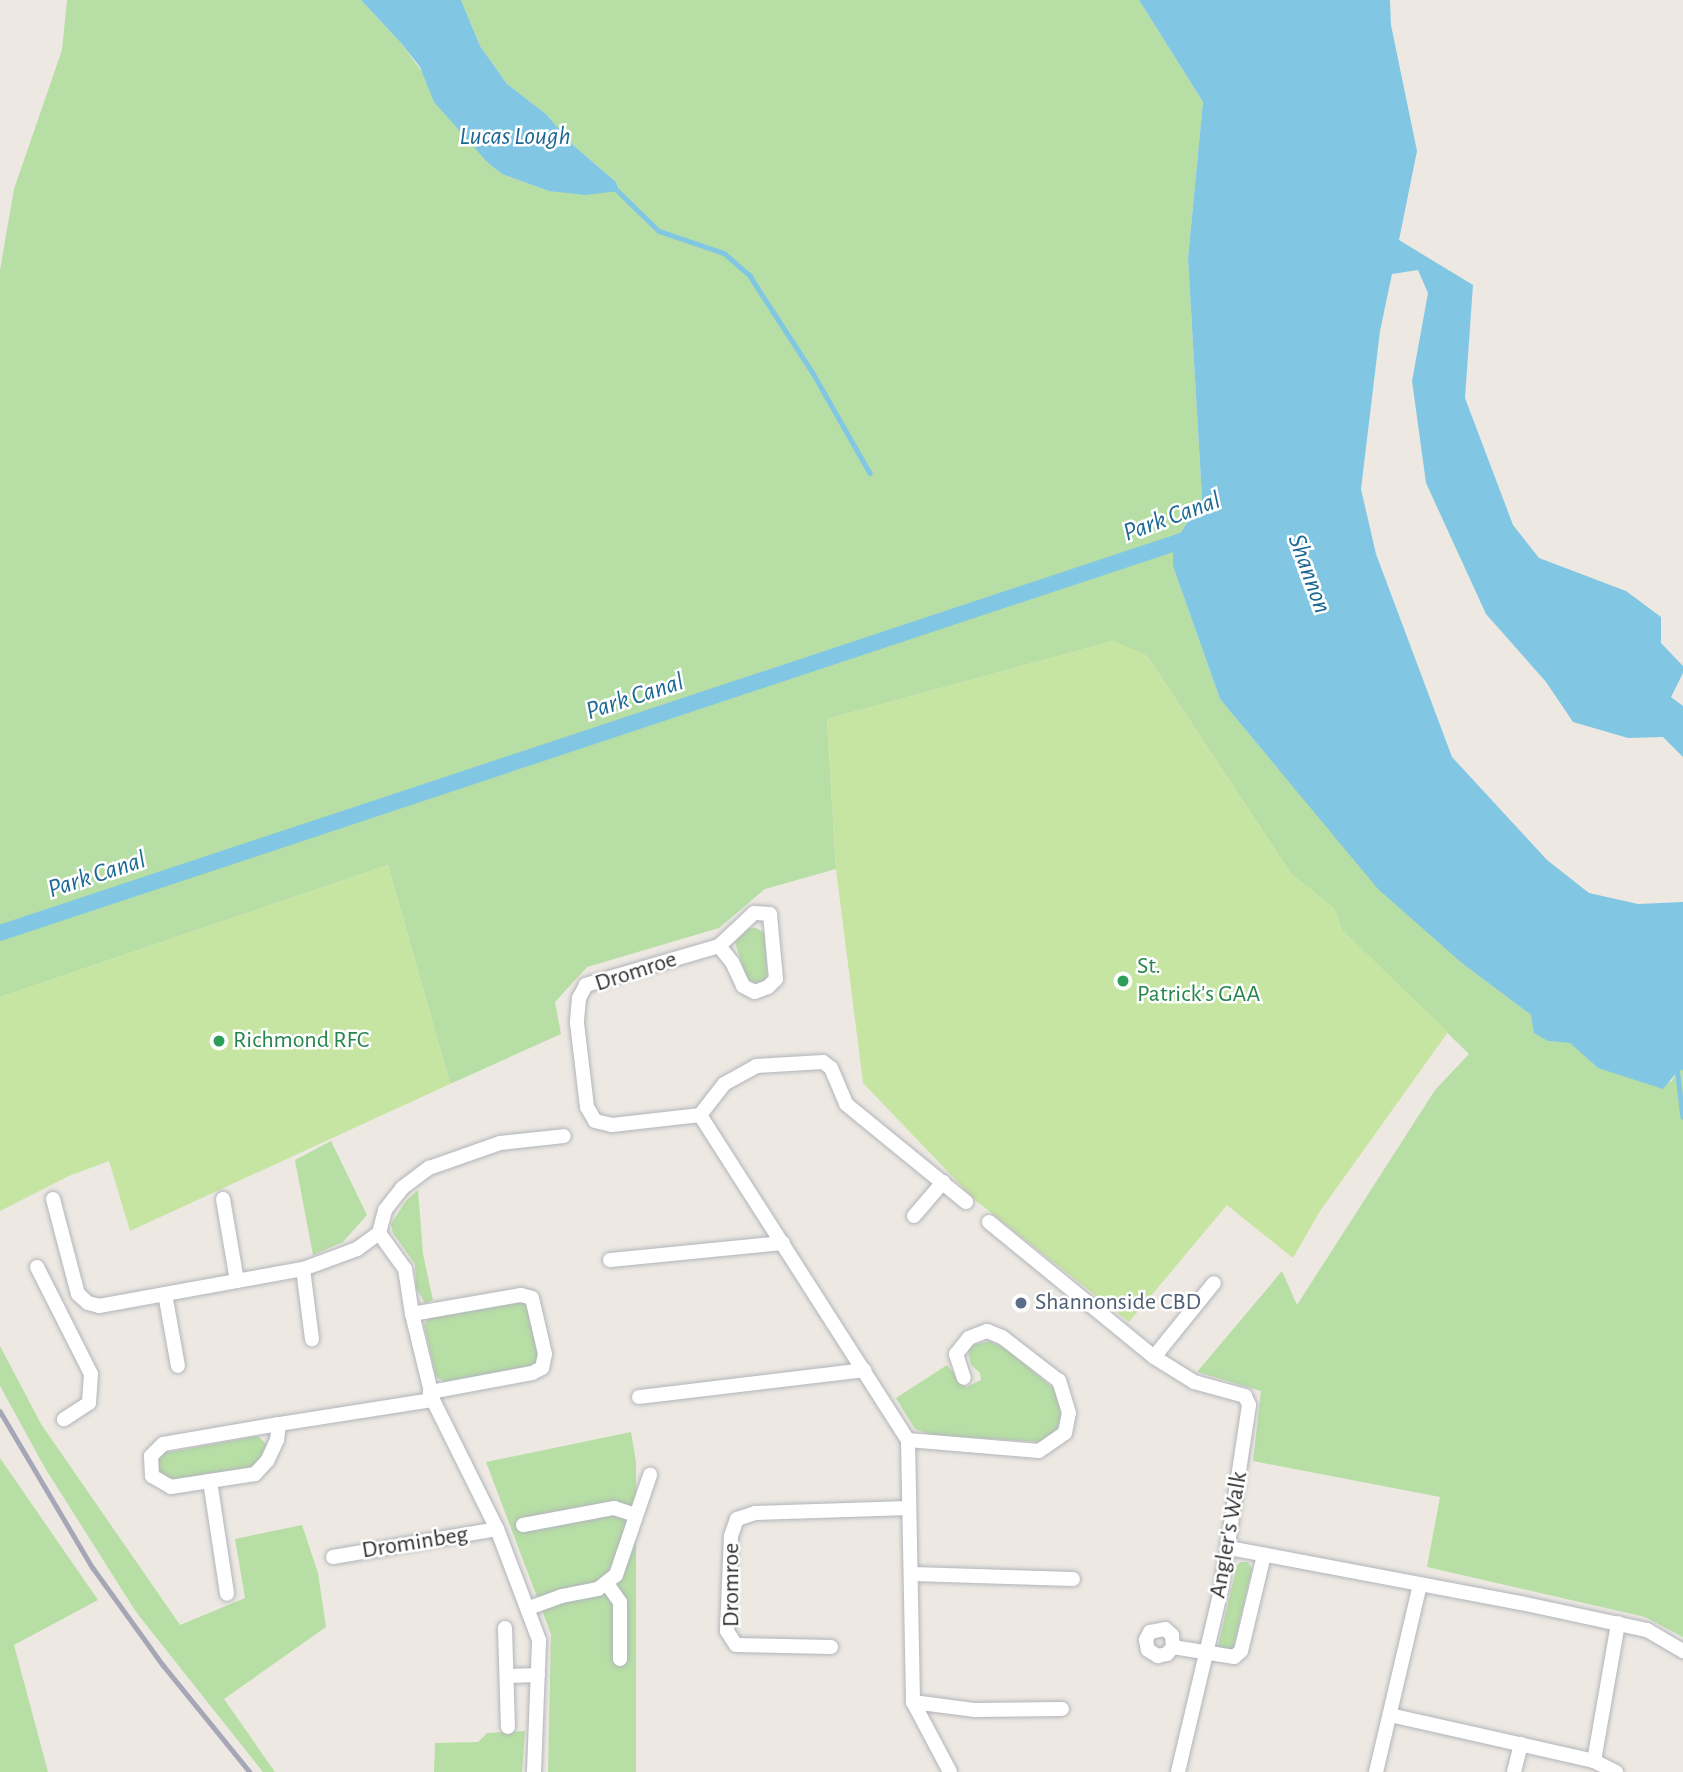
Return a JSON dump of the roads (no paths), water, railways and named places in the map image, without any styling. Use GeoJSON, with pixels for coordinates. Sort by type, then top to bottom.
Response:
{"type":"FeatureCollection","features":[{"type":"Feature","properties":{"kind":"street","name":"Dromroe"},"geometry":{"type":"LineString","coordinates":[[700,1115],[612,1125],[595,1121],[587,1107],[577,1023],[579,998],[586,985],[719,946],[754,913],[771,914],[776,979],[768,988],[755,992],[743,986],[732,962],[719,946]]}},
{"type":"Feature","properties":{"kind":"street"},"geometry":{"type":"LineString","coordinates":[[950,1772],[913,1702],[908,1440],[700,1115],[724,1084],[756,1066],[823,1062],[831,1068],[846,1104],[966,1202]]}},
{"type":"Feature","properties":{"kind":"street"},"geometry":{"type":"LineString","coordinates":[[53,1199],[78,1294],[88,1303],[99,1306],[303,1269],[357,1249],[379,1233],[385,1210],[402,1188],[429,1168],[500,1143],[564,1136]]}},
{"type":"Feature","properties":{"kind":"street"},"geometry":{"type":"LineString","coordinates":[[914,1216],[943,1182]]}},
{"type":"Feature","properties":{"kind":"street"},"geometry":{"type":"LineString","coordinates":[[223,1199],[237,1281]]}},
{"type":"Feature","properties":{"kind":"street","name":"Angler's Walk"},"geometry":{"type":"LineString","coordinates":[[989,1222],[1154,1357],[1194,1382],[1245,1396],[1250,1405],[1229,1548],[1178,1772]]}},
{"type":"Feature","properties":{"kind":"street","name":"Drominbeg"},"geometry":{"type":"LineString","coordinates":[[379,1233],[405,1269],[412,1314],[431,1396],[497,1529],[539,1640],[534,1772]]}},
{"type":"Feature","properties":{"kind":"street"},"geometry":{"type":"LineString","coordinates":[[610,1260],[783,1243]]}},
{"type":"Feature","properties":{"kind":"street"},"geometry":{"type":"LineString","coordinates":[[37,1267],[91,1374],[89,1403],[64,1419]]}},
{"type":"Feature","properties":{"kind":"street"},"geometry":{"type":"LineString","coordinates":[[303,1269],[312,1339]]}},
{"type":"Feature","properties":{"kind":"street"},"geometry":{"type":"LineString","coordinates":[[1154,1357],[1214,1283]]}},
{"type":"Feature","properties":{"kind":"street"},"geometry":{"type":"LineString","coordinates":[[56,1306],[78,1294]]}},
{"type":"Feature","properties":{"kind":"street"},"geometry":{"type":"LineString","coordinates":[[164,1294],[178,1366]]}},
{"type":"Feature","properties":{"kind":"street"},"geometry":{"type":"LineString","coordinates":[[279,1424],[277,1440],[267,1461],[255,1474],[171,1487],[152,1476],[151,1456],[163,1444],[431,1396],[532,1373],[542,1368],[545,1354],[532,1298],[521,1295],[412,1314]]}},
{"type":"Feature","properties":{"kind":"street"},"geometry":{"type":"LineString","coordinates":[[908,1440],[1039,1451],[1065,1433],[1069,1413],[1059,1381],[1002,1337],[987,1331],[969,1338],[956,1354],[964,1378]]}},
{"type":"Feature","properties":{"kind":"street"},"geometry":{"type":"LineString","coordinates":[[639,1397],[864,1370]]}},
{"type":"Feature","properties":{"kind":"street"},"geometry":{"type":"LineString","coordinates":[[529,1608],[608,1585],[617,1576],[650,1475]]}},
{"type":"Feature","properties":{"kind":"street"},"geometry":{"type":"LineString","coordinates":[[209,1481],[227,1594]]}},
{"type":"Feature","properties":{"kind":"street"},"geometry":{"type":"LineString","coordinates":[[523,1525],[614,1508],[636,1515]]}},
{"type":"Feature","properties":{"kind":"street","name":"Dromroe"},"geometry":{"type":"LineString","coordinates":[[831,1647],[736,1645],[727,1630],[731,1536],[737,1519],[755,1513],[909,1508]]}},
{"type":"Feature","properties":{"kind":"street","name":"Drominbeg"},"geometry":{"type":"LineString","coordinates":[[333,1556],[497,1529]]}},
{"type":"Feature","properties":{"kind":"street"},"geometry":{"type":"LineString","coordinates":[[1229,1548],[1618,1623],[1647,1630],[1683,1651]]}},
{"type":"Feature","properties":{"kind":"street"},"geometry":{"type":"LineString","coordinates":[[1173,1647],[1204,1655],[1234,1657],[1241,1651],[1264,1555]]}},
{"type":"Feature","properties":{"kind":"street"},"geometry":{"type":"LineString","coordinates":[[912,1574],[1073,1579]]}},
{"type":"Feature","properties":{"kind":"street"},"geometry":{"type":"LineString","coordinates":[[1376,1772],[1420,1584]]}},
{"type":"Feature","properties":{"kind":"street"},"geometry":{"type":"LineString","coordinates":[[608,1585],[620,1602],[620,1659]]}},
{"type":"Feature","properties":{"kind":"street"},"geometry":{"type":"LineString","coordinates":[[1594,1761],[1618,1623]]}},
{"type":"Feature","properties":{"kind":"street"},"geometry":{"type":"LineString","coordinates":[[506,1628],[508,1727]]}},
{"type":"Feature","properties":{"kind":"street"},"geometry":{"type":"LineString","coordinates":[[506,1676],[538,1675]]}},
{"type":"Feature","properties":{"kind":"street"},"geometry":{"type":"LineString","coordinates":[[913,1702],[975,1710],[1062,1709]]}},
{"type":"Feature","properties":{"kind":"street"},"geometry":{"type":"LineString","coordinates":[[1390,1715],[1594,1761],[1616,1772]]}},
{"type":"Feature","properties":{"kind":"street"},"geometry":{"type":"LineString","coordinates":[[1514,1772],[1521,1744]]}},
{"type":"Feature","properties":{"kind":"water","name":"Lucas Lough"},"geometry":{"type":"Polygon","coordinates":[[[361,0],[461,0],[480,46],[507,84],[546,114],[573,145],[616,182],[619,191],[585,195],[549,191],[502,174],[488,163],[434,102],[420,67],[361,0]]]}},
{"type":"Feature","properties":{"kind":"water","name":"Shannon"},"geometry":{"type":"Polygon","coordinates":[[[1139,0],[1390,0],[1391,25],[1417,151],[1399,240],[1473,285],[1465,398],[1513,525],[1539,558],[1626,591],[1661,617],[1661,643],[1683,666],[1683,673],[1671,697],[1683,706],[1683,757],[1663,737],[1628,738],[1573,722],[1546,682],[1486,614],[1426,483],[1412,381],[1428,293],[1418,270],[1392,274],[1380,331],[1361,489],[1376,554],[1452,757],[1547,860],[1589,893],[1638,904],[1683,902],[1683,1070],[1678,1071],[1663,1089],[1598,1068],[1570,1043],[1548,1041],[1534,1033],[1531,1015],[1463,964],[1378,889],[1220,699],[1173,566],[1173,545],[1202,499],[1188,258],[1203,102],[1139,0]]]}},
{"type":"Feature","properties":{"kind":"waterway"},"geometry":{"type":"LineString","coordinates":[[616,189],[659,231],[724,253],[750,276],[813,373],[870,473]]}},
{"type":"Feature","properties":{"kind":"waterway","name":"Park Canal"},"geometry":{"type":"LineString","coordinates":[[0,933],[1193,537]]}},
{"type":"Feature","properties":{"kind":"waterway"},"geometry":{"type":"LineString","coordinates":[[1677,1067],[1683,1117]]}},
{"type":"Feature","properties":{"kind":"railway"},"geometry":{"type":"LineString","coordinates":[[0,1411],[93,1568],[163,1665],[250,1772]]}},
{"type":"Feature","properties":{"kind":"place","name":"St. Patrick's GAA"},"geometry":{"type":"Point","coordinates":[1123,981]}},
{"type":"Feature","properties":{"kind":"place","name":"Richmond RFC"},"geometry":{"type":"Point","coordinates":[219,1041]}},
{"type":"Feature","properties":{"kind":"place","name":"Shannonside CBD"},"geometry":{"type":"Point","coordinates":[1021,1303]}}]}
